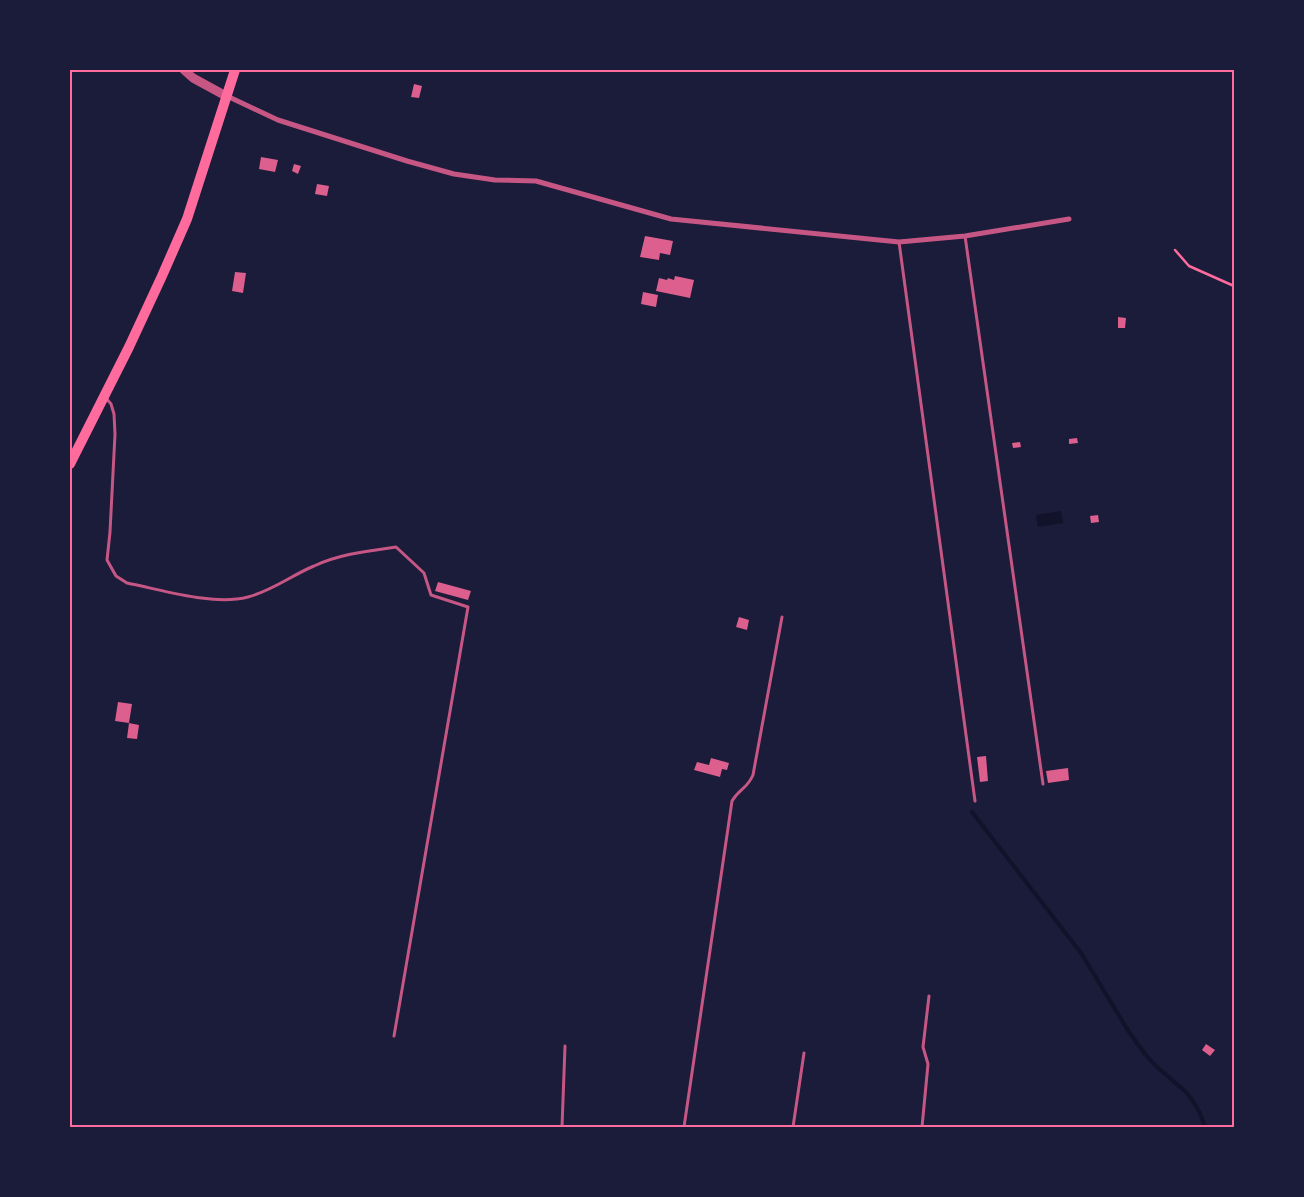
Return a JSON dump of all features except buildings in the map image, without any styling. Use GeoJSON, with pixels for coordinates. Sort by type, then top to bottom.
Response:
{"type":"FeatureCollection","features":[{"type":"Feature","properties":{"kind":"main road"},"geometry":{"type":"LineString","coordinates":[[70,464],[162,276],[187,220],[235,70]]}},
{"type":"Feature","properties":{"kind":"street"},"geometry":{"type":"LineString","coordinates":[[184,70],[193,78],[226,96],[278,120],[407,161],[454,174],[494,180],[536,181],[671,220],[899,242],[965,236],[1069,219]]}},
{"type":"Feature","properties":{"kind":"lane"},"geometry":{"type":"LineString","coordinates":[[965,236],[1043,784]]}},
{"type":"Feature","properties":{"kind":"lane"},"geometry":{"type":"LineString","coordinates":[[899,242],[975,801]]}},
{"type":"Feature","properties":{"kind":"lane"},"geometry":{"type":"LineString","coordinates":[[104,396],[111,404],[114,414],[110,532],[107,560],[116,576],[127,583],[208,599],[249,597],[314,566],[341,556],[396,547],[424,573],[431,595],[468,607],[394,1036]]}},
{"type":"Feature","properties":{"kind":"lane"},"geometry":{"type":"LineString","coordinates":[[684,1127],[732,801],[736,794],[750,782],[753,775],[782,617]]}},
{"type":"Feature","properties":{"kind":"lane"},"geometry":{"type":"LineString","coordinates":[[922,1127],[928,1064],[923,1047],[928,996]]}},
{"type":"Feature","properties":{"kind":"lane"},"geometry":{"type":"LineString","coordinates":[[562,1127],[565,1046]]}},
{"type":"Feature","properties":{"kind":"lane"},"geometry":{"type":"LineString","coordinates":[[793,1127],[804,1053]]}},
{"type":"Feature","properties":{"kind":"path"},"geometry":{"type":"LineString","coordinates":[[1174,250],[1190,266],[1234,286]]}},
{"type":"Feature","properties":{"kind":"shaded area"},"geometry":{"type":"Polygon","coordinates":[[[1061,511],[1063,523],[1038,527],[1036,515],[1061,511]]]}},
{"type":"Feature","properties":{"kind":"waterway"},"geometry":{"type":"LineString","coordinates":[[972,812],[1081,953],[1129,1032],[1145,1054],[1187,1093],[1200,1113],[1205,1127]]}}]}
